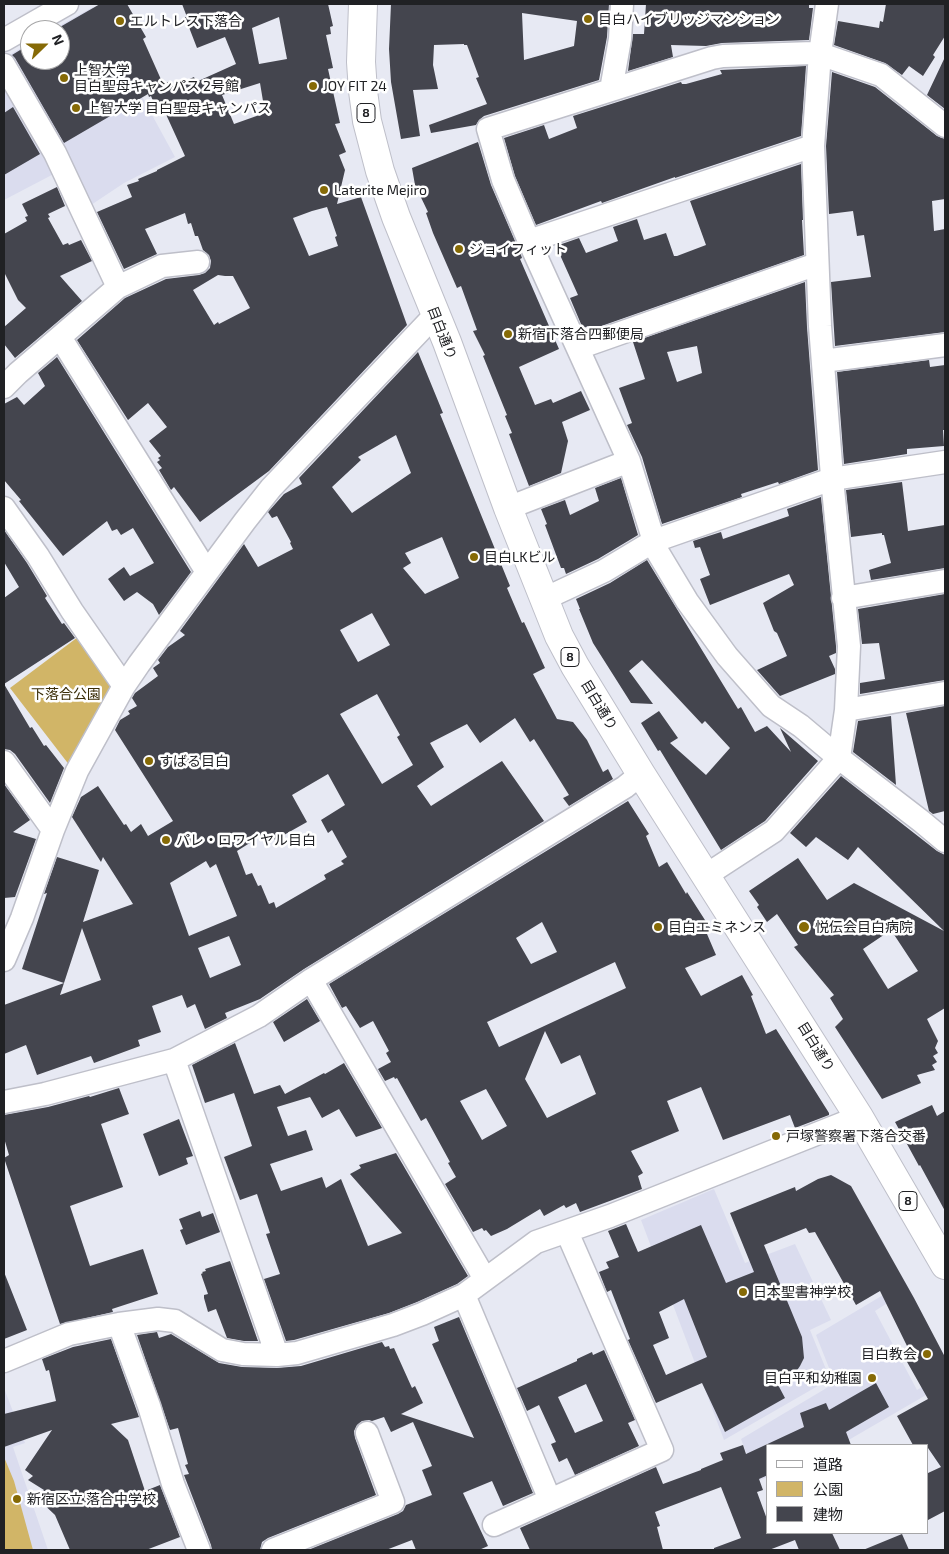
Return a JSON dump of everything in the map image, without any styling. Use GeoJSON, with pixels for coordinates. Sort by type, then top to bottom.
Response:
{"type":"FeatureCollection","features":[{"type":"Feature","properties":{"kind":"main road","name":"目白通り"},"geometry":{"type":"LineString","coordinates":[[362,4],[362,91],[380,171],[508,508],[559,636],[575,666],[641,774],[859,1117],[945,1265]]}},
{"type":"Feature","properties":{"kind":"street"},"geometry":{"type":"LineString","coordinates":[[4,40],[67,4]]}},
{"type":"Feature","properties":{"kind":"street"},"geometry":{"type":"LineString","coordinates":[[611,90],[620,39],[622,4]]}},
{"type":"Feature","properties":{"kind":"street"},"geometry":{"type":"LineString","coordinates":[[705,876],[774,831],[839,758],[846,710],[849,646],[832,479],[823,361],[813,146],[820,54],[827,4]]}},
{"type":"Feature","properties":{"kind":"street"},"geometry":{"type":"LineString","coordinates":[[945,126],[881,75],[814,53],[723,56],[488,129],[503,180],[528,241],[629,461],[657,551],[687,601],[727,656],[771,706],[801,726],[945,841]]}},
{"type":"Feature","properties":{"kind":"street"},"geometry":{"type":"LineString","coordinates":[[4,65],[54,153],[118,287]]}},
{"type":"Feature","properties":{"kind":"street"},"geometry":{"type":"LineString","coordinates":[[528,241],[813,146]]}},
{"type":"Feature","properties":{"kind":"street"},"geometry":{"type":"LineString","coordinates":[[4,387],[118,287],[162,266],[198,262]]}},
{"type":"Feature","properties":{"kind":"street"},"geometry":{"type":"LineString","coordinates":[[578,348],[817,264]]}},
{"type":"Feature","properties":{"kind":"street"},"geometry":{"type":"LineString","coordinates":[[4,960],[22,918],[53,830],[77,771],[124,686],[244,521],[271,488],[435,315]]}},
{"type":"Feature","properties":{"kind":"street"},"geometry":{"type":"LineString","coordinates":[[60,337],[207,572]]}},
{"type":"Feature","properties":{"kind":"street"},"geometry":{"type":"LineString","coordinates":[[823,361],[945,345]]}},
{"type":"Feature","properties":{"kind":"street"},"geometry":{"type":"LineString","coordinates":[[508,508],[629,461]]}},
{"type":"Feature","properties":{"kind":"street"},"geometry":{"type":"LineString","coordinates":[[544,599],[604,571],[654,541],[832,479],[945,462]]}},
{"type":"Feature","properties":{"kind":"street"},"geometry":{"type":"LineString","coordinates":[[4,508],[124,686]]}},
{"type":"Feature","properties":{"kind":"street"},"geometry":{"type":"LineString","coordinates":[[843,598],[945,582]]}},
{"type":"Feature","properties":{"kind":"street"},"geometry":{"type":"LineString","coordinates":[[846,710],[945,693]]}},
{"type":"Feature","properties":{"kind":"street"},"geometry":{"type":"LineString","coordinates":[[4,762],[53,830]]}},
{"type":"Feature","properties":{"kind":"street"},"geometry":{"type":"LineString","coordinates":[[4,1102],[45,1094],[174,1060],[259,1016],[310,980],[625,787],[641,774]]}},
{"type":"Feature","properties":{"kind":"street"},"geometry":{"type":"LineString","coordinates":[[310,980],[485,1280]]}},
{"type":"Feature","properties":{"kind":"street"},"geometry":{"type":"LineString","coordinates":[[174,1060],[277,1355]]}},
{"type":"Feature","properties":{"kind":"street"},"geometry":{"type":"LineString","coordinates":[[4,1361],[69,1334],[119,1324],[158,1319],[175,1321],[222,1350],[244,1354],[277,1355],[297,1353],[393,1325],[422,1314],[464,1295],[536,1242],[568,1232],[859,1117]]}},
{"type":"Feature","properties":{"kind":"street"},"geometry":{"type":"LineString","coordinates":[[494,1524],[662,1450],[568,1232]]}},
{"type":"Feature","properties":{"kind":"street"},"geometry":{"type":"LineString","coordinates":[[464,1295],[550,1500]]}},
{"type":"Feature","properties":{"kind":"street"},"geometry":{"type":"LineString","coordinates":[[119,1324],[150,1406],[173,1484],[199,1550]]}},
{"type":"Feature","properties":{"kind":"street"},"geometry":{"type":"LineString","coordinates":[[273,1550],[393,1502],[367,1432]]}},
{"type":"Feature","properties":{"kind":"shaded area","name":"上智大学 目白聖母キャンパス"},"geometry":{"type":"Polygon","coordinates":[[[93,7],[175,157],[124,183],[88,207],[69,166],[4,200],[4,58],[20,49],[20,70],[70,70],[70,20],[93,7]]]}},
{"type":"Feature","properties":{"kind":"shaded area","name":"日本聖書神学校"},"geometry":{"type":"Polygon","coordinates":[[[714,1189],[745,1263],[795,1244],[831,1320],[810,1330],[830,1379],[724,1440],[641,1220],[714,1189]]]}},
{"type":"Feature","properties":{"kind":"shaded area","name":"目白平和幼稚園"},"geometry":{"type":"Polygon","coordinates":[[[905,1282],[909,1289],[875,1311],[917,1390],[945,1374],[945,1384],[842,1444],[766,1444],[766,1478],[757,1481],[741,1439],[835,1383],[816,1335],[905,1282]]]}},
{"type":"Feature","properties":{"kind":"shaded area","name":"新宿区立 落合中学校"},"geometry":{"type":"Polygon","coordinates":[[[4,1388],[25,1443],[13,1447],[48,1550],[4,1550],[4,1388]]]}},
{"type":"Feature","properties":{"kind":"green space","name":"下落合公園"},"geometry":{"type":"Polygon","coordinates":[[[82,634],[116,685],[70,766],[10,688],[82,634]]]}},
{"type":"Feature","properties":{"kind":"green space"},"geometry":{"type":"Polygon","coordinates":[[[4,1457],[14,1481],[33,1550],[4,1550],[4,1457]]]}},
{"type":"Feature","properties":{"kind":"building"},"geometry":{"type":"Polygon","coordinates":[[[100,4],[127,4],[146,37],[143,39],[163,84],[170,81],[173,86],[194,77],[196,82],[236,64],[225,37],[197,48],[182,4],[328,4],[333,26],[330,27],[331,34],[326,35],[333,68],[328,69],[340,123],[335,124],[346,152],[339,155],[345,170],[337,204],[361,197],[407,325],[269,471],[200,522],[174,487],[171,490],[159,470],[162,468],[157,462],[161,456],[149,441],[167,427],[148,403],[128,420],[77,340],[125,298],[166,279],[199,275],[205,273],[210,268],[211,261],[209,255],[203,250],[198,236],[195,236],[191,223],[188,224],[185,213],[145,229],[157,254],[124,269],[97,212],[132,197],[127,185],[139,181],[138,179],[185,156],[164,110],[158,113],[151,96],[149,97],[148,94],[64,143],[22,70],[70,70],[70,21],[100,4]],[[279,17],[252,28],[259,64],[287,59],[279,17]],[[260,83],[222,95],[234,124],[265,113],[260,83]],[[327,207],[293,218],[309,256],[338,246],[335,237],[337,236],[327,207]],[[218,275],[193,290],[214,325],[250,308],[233,276],[218,275]]]}},
{"type":"Feature","properties":{"kind":"building"},"geometry":{"type":"Polygon","coordinates":[[[391,4],[609,4],[607,37],[599,80],[484,116],[476,125],[431,133],[429,125],[487,104],[476,78],[479,77],[467,45],[434,45],[433,65],[438,89],[413,90],[420,136],[401,139],[391,82],[389,49],[391,4]],[[522,13],[524,60],[574,46],[577,21],[522,13]]]}},
{"type":"Feature","properties":{"kind":"building"},"geometry":{"type":"Polygon","coordinates":[[[646,4],[809,4],[809,8],[813,8],[809,40],[722,43],[706,46],[671,45],[673,57],[628,71],[633,34],[644,34],[646,4]]]}},
{"type":"Feature","properties":{"kind":"building"},"geometry":{"type":"Polygon","coordinates":[[[886,4],[945,4],[945,36],[923,76],[909,66],[902,75],[885,63],[834,45],[838,21],[879,28],[880,21],[883,22],[886,4]]]}},
{"type":"Feature","properties":{"kind":"building"},"geometry":{"type":"Polygon","coordinates":[[[20,50],[20,67],[15,58],[12,55],[20,50]]]}},
{"type":"Feature","properties":{"kind":"building"},"geometry":{"type":"Polygon","coordinates":[[[945,57],[945,109],[927,95],[945,57]]]}},
{"type":"Feature","properties":{"kind":"building"},"geometry":{"type":"Polygon","coordinates":[[[806,66],[801,136],[602,203],[601,201],[536,225],[515,176],[504,138],[544,125],[549,139],[577,128],[573,116],[681,82],[686,84],[722,74],[720,70],[806,66]]]}},
{"type":"Feature","properties":{"kind":"building"},"geometry":{"type":"Polygon","coordinates":[[[832,72],[875,87],[937,136],[945,139],[945,199],[932,201],[934,231],[945,229],[945,332],[835,346],[831,282],[871,277],[864,235],[857,236],[853,211],[829,214],[826,146],[832,72]]]}},
{"type":"Feature","properties":{"kind":"building"},"geometry":{"type":"Polygon","coordinates":[[[13,107],[40,154],[4,175],[4,113],[13,107]]]}},
{"type":"Feature","properties":{"kind":"building"},"geometry":{"type":"Polygon","coordinates":[[[478,142],[491,185],[521,255],[522,258],[520,259],[559,349],[519,367],[535,405],[551,399],[553,403],[581,391],[590,410],[562,422],[568,441],[561,473],[529,486],[509,434],[512,433],[505,416],[507,415],[483,356],[485,355],[473,331],[477,330],[461,286],[457,288],[433,233],[426,213],[428,212],[415,185],[412,168],[478,142]]]}},
{"type":"Feature","properties":{"kind":"building"},"geometry":{"type":"Polygon","coordinates":[[[801,164],[804,255],[590,330],[588,326],[584,328],[581,324],[570,298],[578,295],[556,246],[579,238],[586,253],[618,241],[613,227],[637,219],[644,240],[666,233],[674,256],[677,256],[706,245],[690,201],[801,164]]]}},
{"type":"Feature","properties":{"kind":"building"},"geometry":{"type":"Polygon","coordinates":[[[57,187],[65,206],[48,214],[50,217],[48,218],[63,245],[68,243],[69,245],[81,240],[92,261],[60,276],[82,301],[15,358],[4,344],[4,327],[26,308],[18,300],[4,272],[4,234],[27,221],[25,217],[28,216],[22,204],[57,187]]]}},
{"type":"Feature","properties":{"kind":"building"},"geometry":{"type":"Polygon","coordinates":[[[805,282],[818,470],[779,484],[778,482],[741,494],[742,497],[662,524],[642,457],[627,425],[632,423],[619,388],[645,379],[633,342],[805,282]],[[697,346],[667,352],[677,382],[702,373],[697,346]]]}},
{"type":"Feature","properties":{"kind":"building"},"geometry":{"type":"Polygon","coordinates":[[[418,352],[443,413],[440,414],[510,586],[507,588],[545,668],[533,674],[557,719],[573,722],[587,740],[603,772],[608,769],[613,779],[569,806],[563,798],[569,795],[534,739],[530,742],[515,718],[480,743],[467,724],[430,743],[444,767],[417,786],[431,806],[502,761],[544,821],[304,969],[260,999],[225,1013],[227,1018],[205,1029],[195,1004],[187,1008],[182,995],[152,1006],[161,1032],[138,1040],[140,1046],[94,1063],[91,1056],[37,1075],[26,1045],[4,1054],[4,1005],[64,983],[22,969],[57,857],[99,870],[83,922],[133,904],[103,857],[101,862],[72,817],[81,797],[98,786],[124,825],[126,824],[131,832],[141,824],[148,836],[173,821],[115,730],[120,720],[130,714],[128,711],[137,706],[132,698],[135,693],[158,676],[153,668],[160,663],[158,660],[168,647],[185,635],[180,631],[244,544],[258,567],[293,549],[277,516],[272,518],[268,512],[284,494],[302,484],[299,478],[418,352]],[[396,435],[358,457],[361,460],[332,487],[352,513],[411,473],[396,435]],[[442,537],[405,553],[411,563],[403,568],[425,594],[459,578],[442,537]],[[372,613],[340,630],[358,662],[390,645],[372,613]],[[377,694],[340,714],[382,784],[413,765],[397,737],[400,735],[377,694]],[[328,774],[292,795],[307,822],[275,840],[273,836],[267,839],[264,834],[237,851],[246,875],[252,873],[258,886],[261,885],[269,904],[274,902],[276,908],[326,879],[324,875],[344,864],[341,861],[347,857],[332,830],[328,833],[321,820],[345,805],[328,774]],[[206,861],[170,883],[189,936],[237,916],[216,864],[210,868],[206,861]],[[82,928],[64,983],[60,995],[101,980],[82,928]],[[229,936],[198,948],[210,978],[241,965],[229,936]]]}},
{"type":"Feature","properties":{"kind":"building"},"geometry":{"type":"Polygon","coordinates":[[[57,357],[191,572],[159,615],[153,604],[137,592],[124,601],[108,579],[124,567],[130,576],[154,563],[133,528],[121,535],[117,529],[112,531],[107,521],[63,556],[4,480],[4,404],[17,397],[24,405],[45,386],[38,373],[57,357]]]}},
{"type":"Feature","properties":{"kind":"building"},"geometry":{"type":"Polygon","coordinates":[[[929,360],[930,367],[945,365],[944,446],[907,449],[907,454],[844,464],[837,372],[929,360]]]}},
{"type":"Feature","properties":{"kind":"building"},"geometry":{"type":"Polygon","coordinates":[[[621,478],[638,535],[598,559],[566,574],[564,568],[561,568],[541,509],[565,500],[570,515],[599,501],[595,488],[621,478]]]}},
{"type":"Feature","properties":{"kind":"building"},"geometry":{"type":"Polygon","coordinates":[[[902,482],[908,531],[945,525],[945,568],[871,580],[869,570],[891,563],[884,535],[882,533],[851,537],[846,490],[902,482]]]}},
{"type":"Feature","properties":{"kind":"building"},"geometry":{"type":"Polygon","coordinates":[[[821,497],[836,646],[836,653],[829,656],[835,669],[835,674],[780,696],[757,670],[787,656],[777,633],[774,631],[763,603],[794,585],[789,574],[710,605],[700,579],[710,575],[700,547],[695,548],[693,541],[721,532],[723,539],[789,516],[787,509],[821,497]]]}},
{"type":"Feature","properties":{"kind":"building"},"geometry":{"type":"Polygon","coordinates":[[[4,530],[27,563],[47,596],[45,598],[62,624],[64,623],[75,638],[4,684],[4,598],[19,587],[4,562],[4,530]]]}},
{"type":"Feature","properties":{"kind":"building"},"geometry":{"type":"Polygon","coordinates":[[[647,560],[738,709],[741,707],[755,732],[767,726],[791,752],[780,728],[818,761],[765,821],[721,850],[660,750],[658,751],[641,723],[659,711],[678,738],[670,743],[706,775],[730,748],[705,721],[702,724],[642,660],[629,671],[653,704],[631,703],[593,643],[576,599],[610,583],[647,560]]]}},
{"type":"Feature","properties":{"kind":"building"},"geometry":{"type":"Polygon","coordinates":[[[945,594],[945,680],[860,694],[860,683],[885,679],[879,643],[862,644],[858,609],[945,594]]]}},
{"type":"Feature","properties":{"kind":"building"},"geometry":{"type":"Polygon","coordinates":[[[4,684],[30,728],[32,727],[44,746],[46,745],[64,768],[50,803],[15,754],[10,750],[4,749],[4,684]]]}},
{"type":"Feature","properties":{"kind":"building"},"geometry":{"type":"Polygon","coordinates":[[[945,706],[945,811],[933,814],[929,811],[906,713],[945,706]]]}},
{"type":"Feature","properties":{"kind":"building"},"geometry":{"type":"Polygon","coordinates":[[[891,716],[896,785],[853,752],[858,721],[891,716]]]}},
{"type":"Feature","properties":{"kind":"building"},"geometry":{"type":"Polygon","coordinates":[[[841,776],[937,851],[945,855],[945,1008],[927,1019],[938,1041],[935,1048],[938,1053],[933,1056],[937,1062],[932,1065],[935,1070],[917,1075],[921,1083],[882,1099],[835,1027],[843,1019],[830,998],[834,995],[794,947],[798,945],[777,914],[767,922],[757,907],[759,905],[749,891],[798,858],[827,900],[854,883],[944,931],[858,847],[848,860],[816,837],[806,847],[790,833],[841,776]],[[891,930],[863,949],[888,989],[918,971],[891,930]]]}},
{"type":"Feature","properties":{"kind":"building"},"geometry":{"type":"Polygon","coordinates":[[[4,784],[30,820],[13,832],[36,839],[15,897],[4,898],[4,784]]]}},
{"type":"Feature","properties":{"kind":"building"},"geometry":{"type":"Polygon","coordinates":[[[628,801],[649,834],[646,836],[659,867],[667,862],[686,894],[687,892],[712,931],[707,934],[716,955],[685,968],[701,996],[742,975],[753,995],[751,996],[766,1034],[776,1029],[829,1115],[795,1128],[790,1115],[723,1140],[701,1087],[667,1101],[679,1131],[631,1151],[643,1173],[638,1176],[642,1189],[580,1212],[576,1203],[566,1208],[564,1205],[544,1216],[540,1209],[507,1229],[491,1236],[482,1228],[473,1232],[445,1184],[456,1177],[426,1118],[421,1121],[397,1078],[395,1079],[394,1077],[385,1081],[378,1069],[391,1062],[386,1053],[389,1051],[373,1021],[360,1028],[346,1006],[342,1008],[329,984],[628,801]],[[542,922],[516,938],[531,964],[557,952],[542,922]],[[615,962],[487,1022],[499,1047],[626,988],[615,962]],[[545,1031],[525,1079],[547,1118],[596,1094],[580,1055],[561,1064],[545,1031]],[[486,1089],[460,1101],[482,1140],[507,1126],[486,1089]]]}},
{"type":"Feature","properties":{"kind":"building"},"geometry":{"type":"Polygon","coordinates":[[[307,999],[320,1021],[284,1042],[273,1022],[307,999]]]}},
{"type":"Feature","properties":{"kind":"building"},"geometry":{"type":"Polygon","coordinates":[[[235,1043],[254,1094],[280,1085],[285,1094],[344,1063],[382,1128],[356,1137],[339,1109],[322,1118],[310,1097],[277,1107],[288,1136],[306,1130],[313,1150],[270,1164],[281,1191],[322,1177],[326,1188],[341,1179],[368,1246],[402,1233],[350,1174],[361,1168],[359,1165],[396,1153],[468,1276],[457,1284],[389,1313],[286,1341],[264,1279],[280,1274],[266,1234],[270,1233],[257,1194],[240,1200],[224,1157],[252,1146],[234,1093],[205,1103],[192,1065],[235,1043]]]}},
{"type":"Feature","properties":{"kind":"building"},"geometry":{"type":"Polygon","coordinates":[[[119,1088],[129,1114],[101,1124],[123,1187],[70,1206],[90,1266],[143,1249],[158,1294],[112,1309],[113,1312],[60,1324],[4,1158],[9,1155],[4,1138],[4,1115],[48,1107],[119,1088]]]}},
{"type":"Feature","properties":{"kind":"building"},"geometry":{"type":"Polygon","coordinates":[[[932,1105],[937,1116],[945,1111],[945,1211],[895,1122],[932,1105]]]}},
{"type":"Feature","properties":{"kind":"building"},"geometry":{"type":"Polygon","coordinates":[[[179,1119],[193,1156],[186,1158],[188,1164],[159,1176],[143,1134],[179,1119]]]}},
{"type":"Feature","properties":{"kind":"building"},"geometry":{"type":"Polygon","coordinates":[[[831,1175],[851,1186],[945,1357],[945,1511],[929,1519],[929,1473],[941,1467],[929,1449],[929,1444],[912,1444],[897,1416],[928,1399],[902,1353],[908,1348],[880,1291],[856,1305],[815,1232],[809,1233],[806,1228],[764,1245],[802,1337],[804,1358],[793,1376],[777,1383],[785,1398],[725,1432],[702,1383],[656,1403],[628,1340],[630,1339],[611,1290],[607,1292],[599,1272],[609,1268],[606,1262],[619,1257],[608,1231],[626,1224],[638,1252],[701,1225],[726,1283],[754,1272],[730,1213],[795,1187],[796,1191],[818,1179],[831,1175]],[[684,1299],[659,1312],[669,1338],[653,1345],[666,1375],[707,1357],[684,1299]]]}},
{"type":"Feature","properties":{"kind":"building"},"geometry":{"type":"Polygon","coordinates":[[[200,1211],[202,1217],[213,1213],[220,1232],[186,1245],[180,1230],[183,1229],[179,1219],[200,1211]]]}},
{"type":"Feature","properties":{"kind":"building"},"geometry":{"type":"Polygon","coordinates":[[[230,1261],[258,1341],[227,1338],[216,1309],[208,1312],[204,1295],[208,1294],[201,1274],[206,1271],[205,1269],[230,1261]]]}},
{"type":"Feature","properties":{"kind":"building"},"geometry":{"type":"Polygon","coordinates":[[[4,1272],[27,1330],[4,1339],[4,1272]]]}},
{"type":"Feature","properties":{"kind":"building"},"geometry":{"type":"Polygon","coordinates":[[[459,1317],[533,1493],[503,1506],[492,1481],[463,1493],[488,1546],[479,1550],[416,1550],[412,1540],[386,1550],[308,1550],[398,1514],[403,1511],[406,1505],[432,1495],[422,1470],[432,1466],[413,1422],[391,1432],[384,1417],[372,1421],[362,1421],[354,1431],[376,1495],[268,1538],[262,1542],[260,1550],[212,1550],[184,1475],[189,1474],[185,1465],[188,1464],[178,1428],[170,1430],[137,1335],[157,1332],[159,1338],[171,1334],[219,1363],[242,1367],[277,1368],[301,1366],[382,1342],[385,1347],[394,1348],[412,1388],[415,1386],[423,1403],[401,1414],[474,1438],[432,1344],[439,1341],[434,1327],[459,1317]]]}},
{"type":"Feature","properties":{"kind":"building"},"geometry":{"type":"Polygon","coordinates":[[[111,1339],[139,1417],[111,1424],[128,1440],[145,1491],[160,1485],[180,1537],[146,1550],[70,1550],[55,1515],[38,1499],[44,1490],[28,1480],[33,1476],[25,1470],[52,1430],[4,1447],[4,1414],[56,1401],[49,1370],[46,1371],[42,1359],[73,1347],[111,1339]]]}},
{"type":"Feature","properties":{"kind":"building"},"geometry":{"type":"Polygon","coordinates":[[[604,1350],[635,1420],[628,1423],[639,1446],[575,1475],[567,1458],[559,1462],[551,1444],[556,1442],[539,1405],[527,1411],[517,1388],[577,1361],[577,1359],[592,1352],[593,1355],[604,1350]],[[586,1384],[558,1397],[575,1433],[603,1421],[586,1384]]]}},
{"type":"Feature","properties":{"kind":"building"},"geometry":{"type":"Polygon","coordinates":[[[876,1383],[889,1407],[846,1432],[851,1444],[767,1444],[804,1427],[800,1413],[826,1403],[829,1410],[876,1383]]]}},
{"type":"Feature","properties":{"kind":"building"},"geometry":{"type":"Polygon","coordinates":[[[743,1445],[746,1454],[766,1445],[766,1476],[759,1479],[763,1490],[757,1492],[766,1517],[766,1534],[832,1534],[840,1550],[799,1550],[795,1540],[769,1550],[714,1550],[714,1548],[741,1538],[721,1487],[655,1512],[660,1526],[657,1527],[663,1550],[530,1550],[520,1528],[656,1467],[663,1484],[723,1460],[720,1453],[743,1445]]]}},
{"type":"Feature","properties":{"kind":"building"},"geometry":{"type":"Polygon","coordinates":[[[902,1534],[909,1550],[863,1550],[902,1534]]]}},
{"type":"Feature","properties":{"kind":"place","name":"目白ハイブリッジマンション"},"geometry":{"type":"Point","coordinates":[588,19]}},
{"type":"Feature","properties":{"kind":"place","name":"エルトレス下落合"},"geometry":{"type":"Point","coordinates":[120,21]}},
{"type":"Feature","properties":{"kind":"place","name":"上智大学 目白聖母キャンパス 2号館"},"geometry":{"type":"Point","coordinates":[64,78]}},
{"type":"Feature","properties":{"kind":"place","name":"JOY FIT 24"},"geometry":{"type":"Point","coordinates":[313,86]}},
{"type":"Feature","properties":{"kind":"place","name":"上智大学 目白聖母キャンパス"},"geometry":{"type":"Point","coordinates":[76,108]}},
{"type":"Feature","properties":{"kind":"place","name":"Laterite Mejiro"},"geometry":{"type":"Point","coordinates":[324,190]}},
{"type":"Feature","properties":{"kind":"place","name":"ジョイフィット"},"geometry":{"type":"Point","coordinates":[459,249]}},
{"type":"Feature","properties":{"kind":"place","name":"新宿下落合四郵便局"},"geometry":{"type":"Point","coordinates":[508,334]}},
{"type":"Feature","properties":{"kind":"place","name":"目白LKビル"},"geometry":{"type":"Point","coordinates":[474,557]}},
{"type":"Feature","properties":{"kind":"place","name":"すばる目白"},"geometry":{"type":"Point","coordinates":[149,761]}},
{"type":"Feature","properties":{"kind":"place","name":"パレ・ロワイヤル目白"},"geometry":{"type":"Point","coordinates":[166,840]}},
{"type":"Feature","properties":{"kind":"place","name":"目白エミネンス"},"geometry":{"type":"Point","coordinates":[658,927]}},
{"type":"Feature","properties":{"kind":"place","name":"悦伝会目白病院"},"geometry":{"type":"Point","coordinates":[804,927]}},
{"type":"Feature","properties":{"kind":"place","name":"戸塚警察署下落合交番"},"geometry":{"type":"Point","coordinates":[776,1136]}},
{"type":"Feature","properties":{"kind":"place","name":"日本聖書神学校"},"geometry":{"type":"Point","coordinates":[743,1292]}},
{"type":"Feature","properties":{"kind":"place","name":"目白教会"},"geometry":{"type":"Point","coordinates":[927,1354]}},
{"type":"Feature","properties":{"kind":"place","name":"目白平和幼稚園"},"geometry":{"type":"Point","coordinates":[872,1378]}},
{"type":"Feature","properties":{"kind":"place","name":"新宿区立 落合中学校"},"geometry":{"type":"Point","coordinates":[17,1499]}}]}
